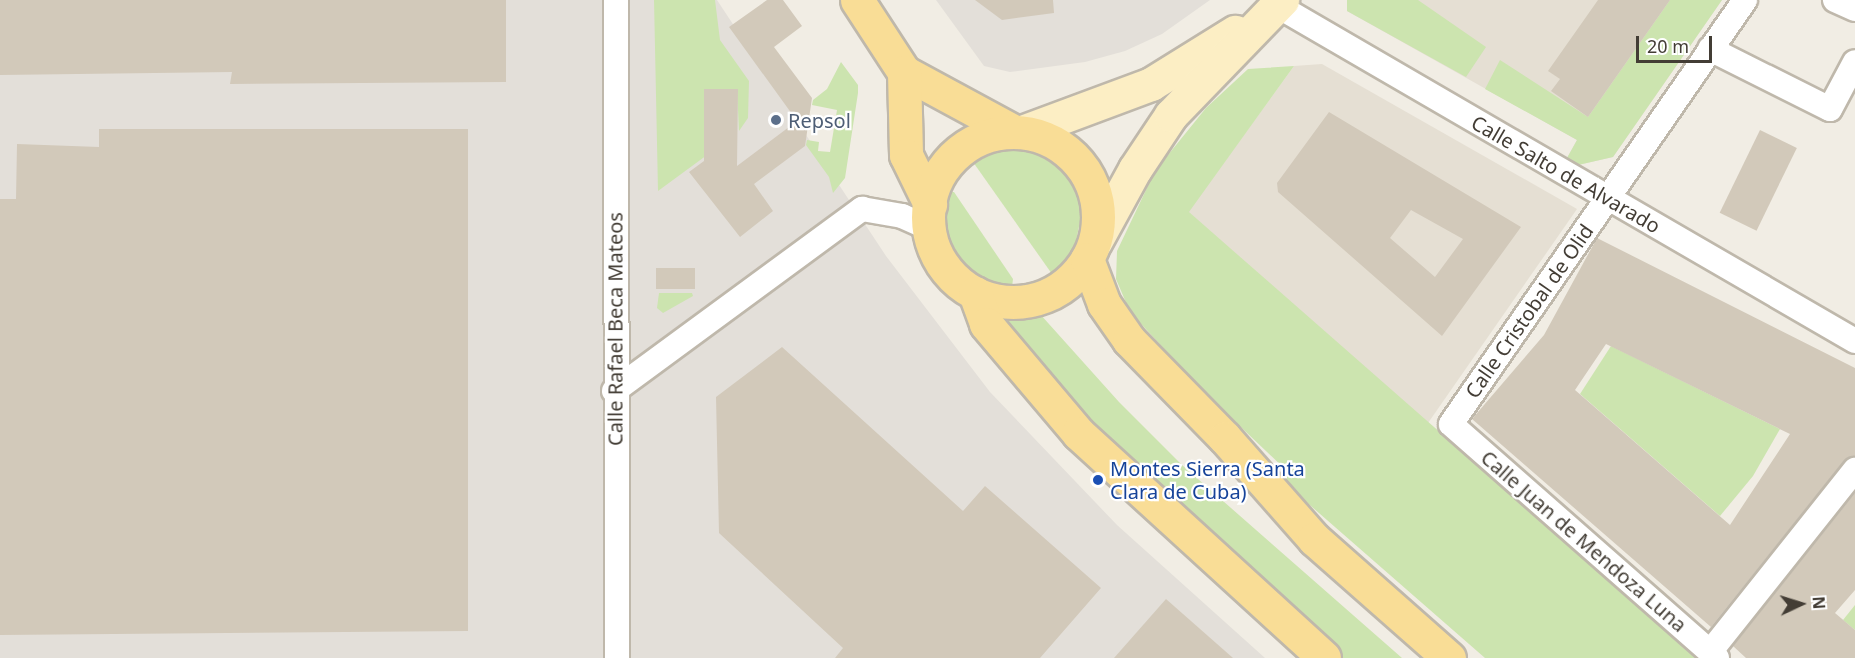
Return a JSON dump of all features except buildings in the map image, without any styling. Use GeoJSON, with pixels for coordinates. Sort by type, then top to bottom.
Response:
{"type":"FeatureCollection","features":[{"type":"Feature","properties":{"kind":"main road"},"geometry":{"type":"LineString","coordinates":[[857,0],[904,72],[1018,132],[1062,147],[1083,170],[1096,199],[1091,250],[1104,304],[1129,340],[1225,438],[1314,539],[1449,658]]}},
{"type":"Feature","properties":{"kind":"main road"},"geometry":{"type":"LineString","coordinates":[[904,72],[906,155],[930,216],[941,261],[975,293],[998,301],[1022,302],[1046,296],[1062,287],[1091,250]]}},
{"type":"Feature","properties":{"kind":"main road"},"geometry":{"type":"LineString","coordinates":[[930,216],[934,187],[953,158],[971,143],[992,135],[1018,132]]}},
{"type":"Feature","properties":{"kind":"main road"},"geometry":{"type":"LineString","coordinates":[[975,293],[986,324],[1078,434],[1324,658]]}},
{"type":"Feature","properties":{"kind":"street","name":"Calle Rafael Beca Mateos"},"geometry":{"type":"LineString","coordinates":[[616,0],[614,391],[617,658]]}},
{"type":"Feature","properties":{"kind":"street","name":"Calle Cristobal de Olid"},"geometry":{"type":"LineString","coordinates":[[1451,424],[1745,0]]}},
{"type":"Feature","properties":{"kind":"street"},"geometry":{"type":"LineString","coordinates":[[1835,0],[1855,9]]}},
{"type":"Feature","properties":{"kind":"street"},"geometry":{"type":"LineString","coordinates":[[1018,132],[1150,84],[1280,3]]}},
{"type":"Feature","properties":{"kind":"street"},"geometry":{"type":"LineString","coordinates":[[1091,250],[1135,169],[1171,115],[1280,3]]}},
{"type":"Feature","properties":{"kind":"street","name":"Calle Salto de Alvarado"},"geometry":{"type":"LineString","coordinates":[[1280,3],[1607,198],[1855,340]]}},
{"type":"Feature","properties":{"kind":"street"},"geometry":{"type":"LineString","coordinates":[[1710,49],[1830,109],[1855,62]]}},
{"type":"Feature","properties":{"kind":"street"},"geometry":{"type":"LineString","coordinates":[[614,391],[862,209],[902,216],[930,216]]}},
{"type":"Feature","properties":{"kind":"street","name":"Calle Juan de Mendoza Luna"},"geometry":{"type":"LineString","coordinates":[[1451,424],[1714,655]]}},
{"type":"Feature","properties":{"kind":"street"},"geometry":{"type":"LineString","coordinates":[[1714,655],[1855,470]]}},
{"type":"Feature","properties":{"kind":"shaded area"},"geometry":{"type":"Polygon","coordinates":[[[0,0],[717,0],[886,256],[990,392],[1117,525],[1265,658],[0,658],[0,0]]]}},
{"type":"Feature","properties":{"kind":"shaded area"},"geometry":{"type":"Polygon","coordinates":[[[936,0],[1210,0],[1162,34],[1125,51],[1085,62],[1010,72],[984,66],[936,0]]]}},
{"type":"Feature","properties":{"kind":"shaded area"},"geometry":{"type":"Polygon","coordinates":[[[1347,0],[1722,0],[1613,157],[1578,165],[1567,158],[1577,140],[1347,11],[1347,0]]]}},
{"type":"Feature","properties":{"kind":"shaded area"},"geometry":{"type":"Polygon","coordinates":[[[1322,64],[1577,209],[1428,423],[1188,212],[1294,66],[1322,64]]]}},
{"type":"Feature","properties":{"kind":"green space"},"geometry":{"type":"Polygon","coordinates":[[[654,0],[715,0],[720,40],[749,81],[748,118],[739,131],[737,89],[704,89],[704,133],[737,133],[658,191],[654,0]]]}},
{"type":"Feature","properties":{"kind":"green space"},"geometry":{"type":"Polygon","coordinates":[[[1347,0],[1418,0],[1486,47],[1466,77],[1347,11],[1347,0]]]}},
{"type":"Feature","properties":{"kind":"green space"},"geometry":{"type":"Polygon","coordinates":[[[1670,0],[1722,0],[1613,157],[1578,165],[1567,158],[1577,140],[1485,89],[1500,60],[1588,117],[1670,0]]]}},
{"type":"Feature","properties":{"kind":"green space"},"geometry":{"type":"Polygon","coordinates":[[[841,62],[858,85],[858,93],[845,178],[833,193],[829,177],[806,145],[807,140],[819,142],[818,151],[830,152],[837,110],[812,105],[813,100],[827,89],[841,62]]]}},
{"type":"Feature","properties":{"kind":"green space"},"geometry":{"type":"Polygon","coordinates":[[[1294,66],[1189,212],[1697,658],[1485,658],[1280,479],[1287,471],[1204,392],[1130,312],[1116,279],[1117,251],[1155,171],[1206,108],[1248,69],[1294,66]]]}},
{"type":"Feature","properties":{"kind":"green space"},"geometry":{"type":"Polygon","coordinates":[[[1021,149],[1051,160],[1065,172],[1077,192],[1082,212],[1074,251],[1052,274],[973,162],[991,153],[1021,149]]]}},
{"type":"Feature","properties":{"kind":"green space"},"geometry":{"type":"Polygon","coordinates":[[[949,192],[954,192],[1013,279],[1012,287],[978,277],[959,260],[945,234],[949,192]]]}},
{"type":"Feature","properties":{"kind":"green space"},"geometry":{"type":"Polygon","coordinates":[[[659,293],[692,293],[693,296],[663,313],[657,308],[659,293]]]}},
{"type":"Feature","properties":{"kind":"green space"},"geometry":{"type":"Polygon","coordinates":[[[1040,314],[1119,402],[1182,465],[1402,658],[1342,658],[1131,470],[1001,317],[1040,314]]]}},
{"type":"Feature","properties":{"kind":"green space"},"geometry":{"type":"Polygon","coordinates":[[[1611,346],[1780,429],[1753,476],[1720,516],[1580,394],[1611,346]]]}},
{"type":"Feature","properties":{"kind":"green space"},"geometry":{"type":"Polygon","coordinates":[[[1855,605],[1855,630],[1843,620],[1855,605]]]}},
{"type":"Feature","properties":{"kind":"place","name":"Repsol"},"geometry":{"type":"Point","coordinates":[776,120]}},
{"type":"Feature","properties":{"kind":"place","name":"Montes Sierra (Santa Clara de Cuba)"},"geometry":{"type":"Point","coordinates":[1098,480]}}]}
